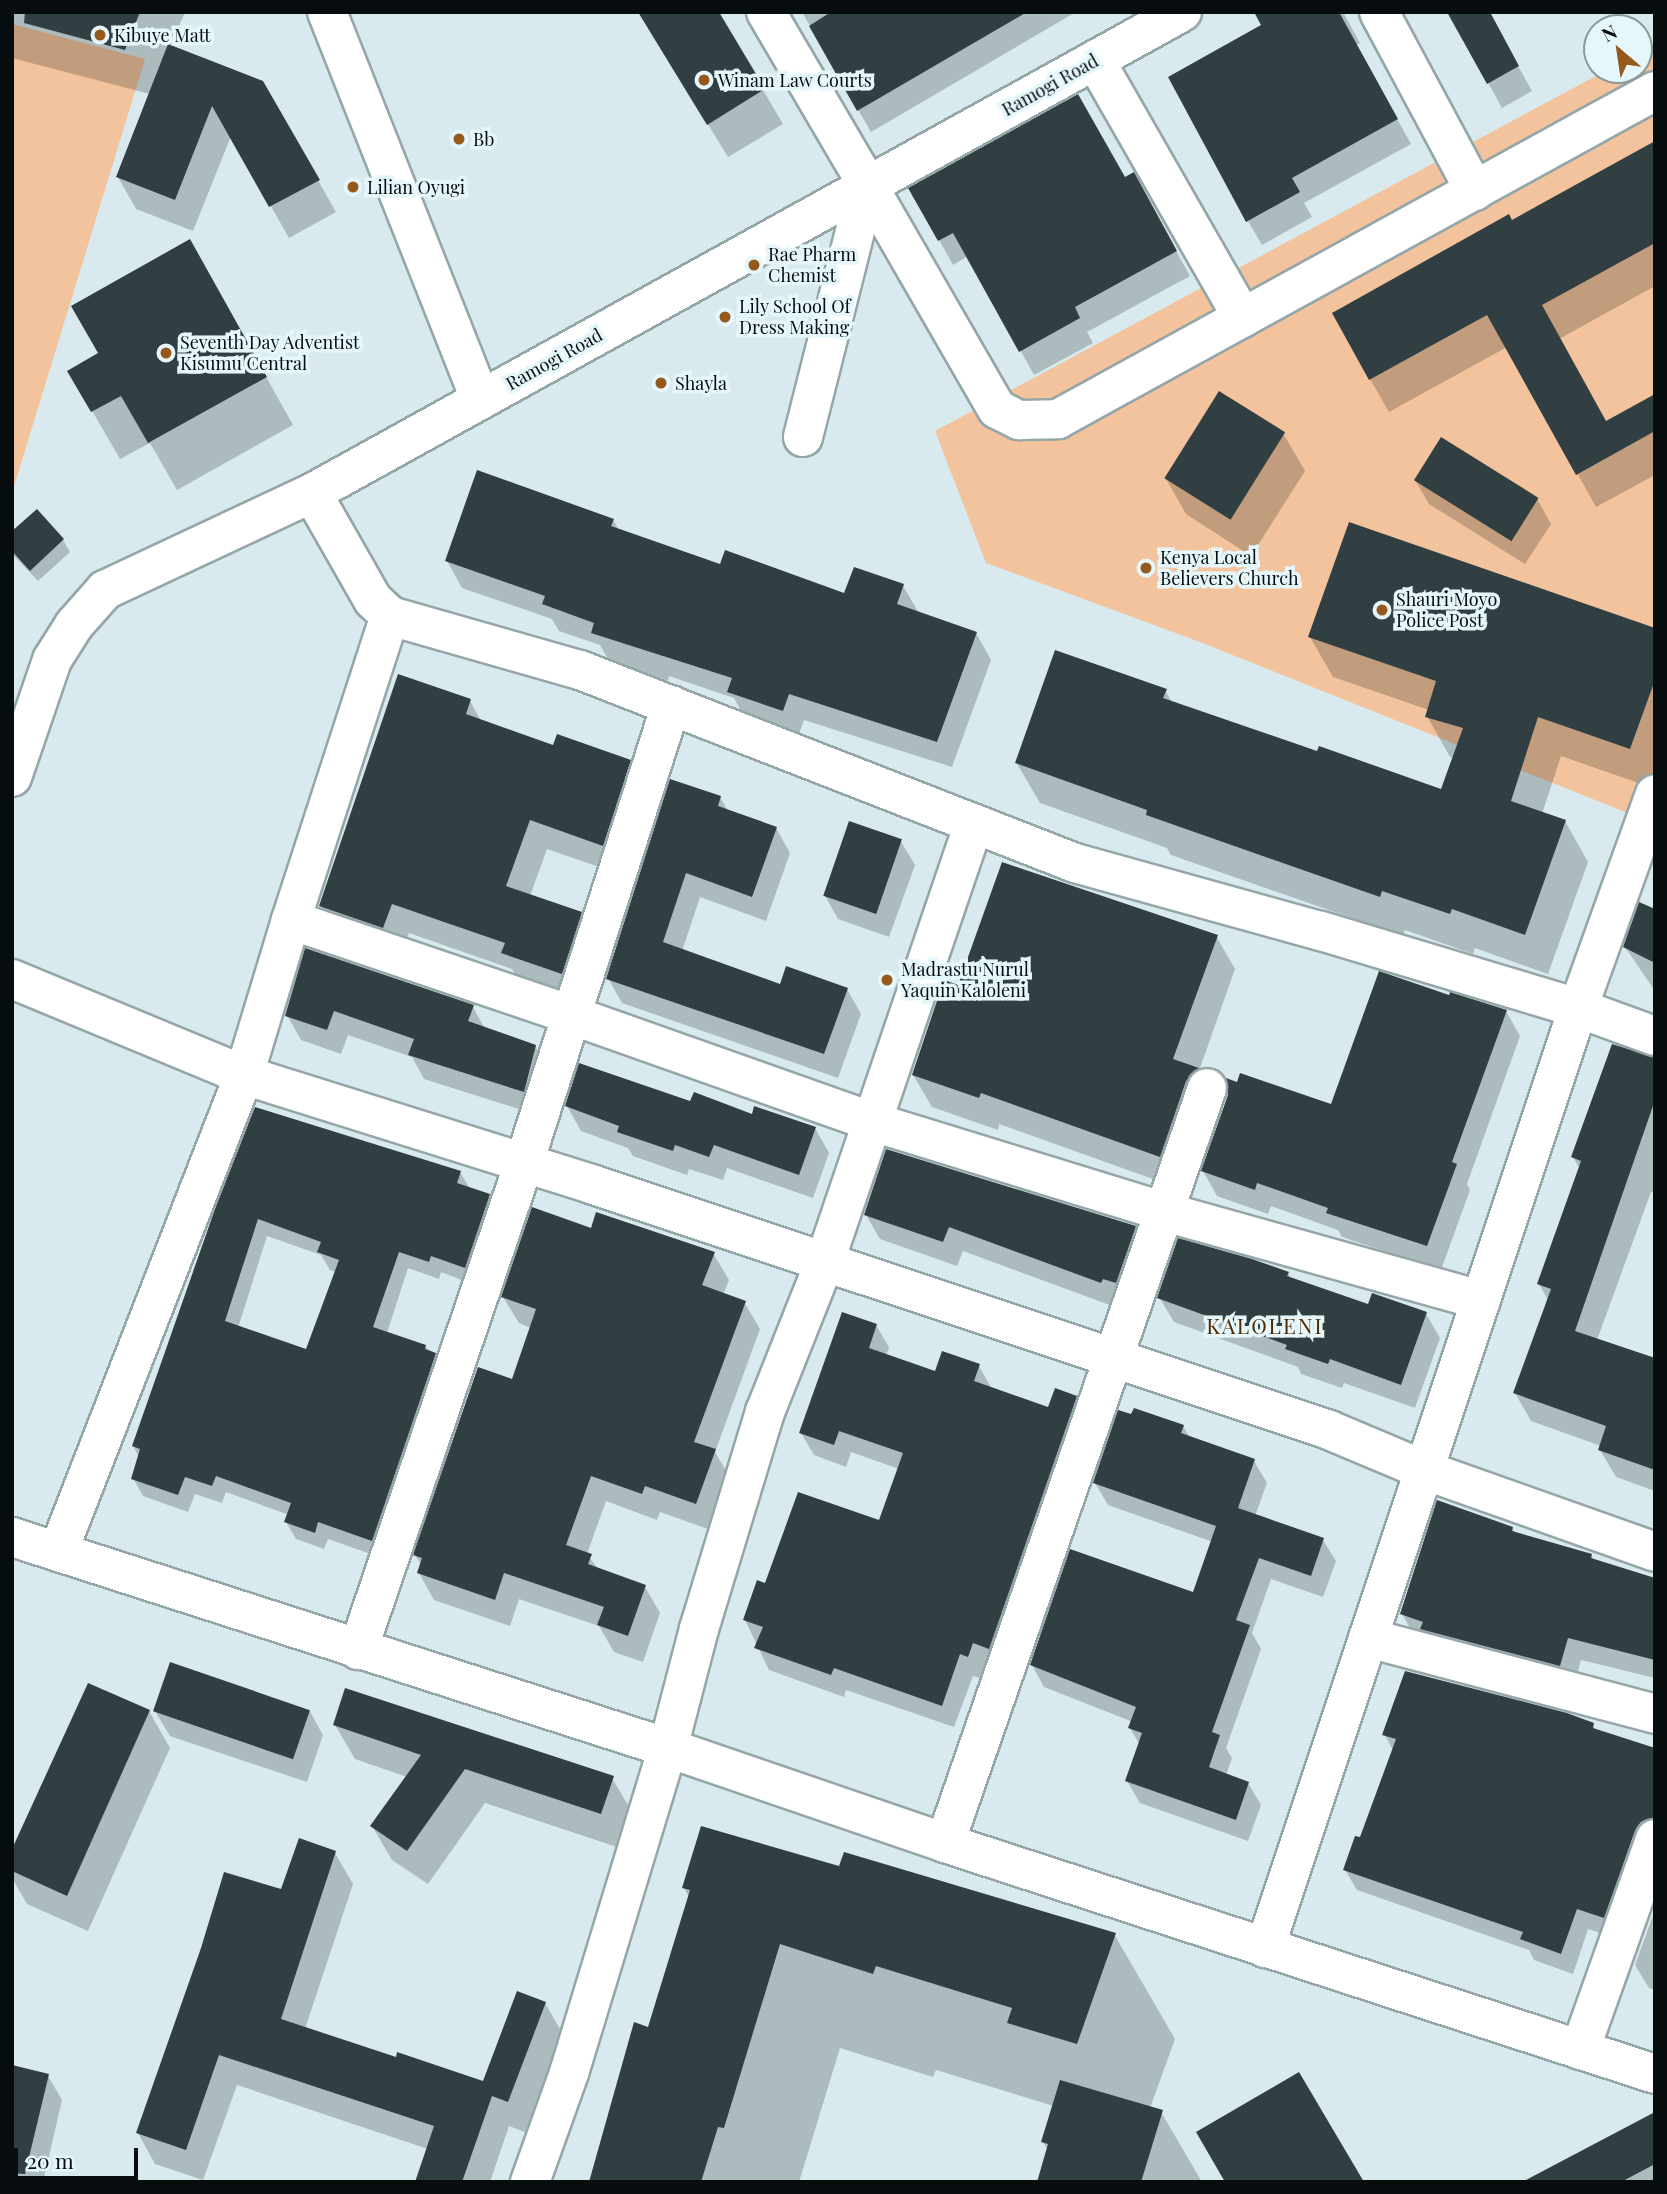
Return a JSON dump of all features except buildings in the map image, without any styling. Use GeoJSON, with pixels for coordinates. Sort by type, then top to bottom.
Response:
{"type":"FeatureCollection","features":[{"type":"Feature","properties":{"kind":"street"},"geometry":{"type":"LineString","coordinates":[[327,12],[481,400]]}},
{"type":"Feature","properties":{"kind":"street"},"geometry":{"type":"LineString","coordinates":[[766,12],[997,409],[1018,420],[1058,419],[1655,91]]}},
{"type":"Feature","properties":{"kind":"street","name":"Ramogi Road"},"geometry":{"type":"LineString","coordinates":[[12,777],[52,660],[74,625],[106,590],[312,493],[1182,12]]}},
{"type":"Feature","properties":{"kind":"street"},"geometry":{"type":"LineString","coordinates":[[1379,12],[1475,191]]}},
{"type":"Feature","properties":{"kind":"street"},"geometry":{"type":"LineString","coordinates":[[1095,61],[1243,318]]}},
{"type":"Feature","properties":{"kind":"street"},"geometry":{"type":"LineString","coordinates":[[803,437],[867,184]]}},
{"type":"Feature","properties":{"kind":"street"},"geometry":{"type":"LineString","coordinates":[[312,493],[373,600],[390,616],[580,670],[1075,863],[1321,931],[1578,1008],[1655,1036]]}},
{"type":"Feature","properties":{"kind":"street"},"geometry":{"type":"LineString","coordinates":[[58,1552],[244,1075],[291,920],[390,616]]}},
{"type":"Feature","properties":{"kind":"street"},"geometry":{"type":"LineString","coordinates":[[358,1650],[524,1163],[671,705]]}},
{"type":"Feature","properties":{"kind":"street"},"geometry":{"type":"LineString","coordinates":[[1265,1948],[1578,1008],[1655,794]]}},
{"type":"Feature","properties":{"kind":"street"},"geometry":{"type":"LineString","coordinates":[[530,2182],[569,2073],[668,1748],[699,1629],[765,1412],[825,1261],[974,824]]}},
{"type":"Feature","properties":{"kind":"street"},"geometry":{"type":"LineString","coordinates":[[291,920],[873,1122],[1164,1212],[1481,1300]]}},
{"type":"Feature","properties":{"kind":"street"},"geometry":{"type":"LineString","coordinates":[[12,979],[244,1075],[825,1261],[1329,1430],[1423,1470],[1655,1552]]}},
{"type":"Feature","properties":{"kind":"street"},"geometry":{"type":"LineString","coordinates":[[945,1843],[1207,1088]]}},
{"type":"Feature","properties":{"kind":"street"},"geometry":{"type":"LineString","coordinates":[[12,1537],[668,1748],[945,1843],[1655,2074]]}},
{"type":"Feature","properties":{"kind":"street"},"geometry":{"type":"LineString","coordinates":[[1368,1638],[1655,1714]]}},
{"type":"Feature","properties":{"kind":"street"},"geometry":{"type":"LineString","coordinates":[[1580,2050],[1655,1839]]}},
{"type":"Feature","properties":{"kind":"shaded area"},"geometry":{"type":"Polygon","coordinates":[[[12,24],[145,59],[12,493],[12,24]]]}},
{"type":"Feature","properties":{"kind":"shaded area"},"geometry":{"type":"Polygon","coordinates":[[[1655,45],[1655,824],[1200,642],[986,563],[935,431],[1583,83],[1653,84],[1655,45]]]}},
{"type":"Feature","properties":{"kind":"place","name":"Kibuye Matt"},"geometry":{"type":"Point","coordinates":[100,35]}},
{"type":"Feature","properties":{"kind":"place","name":"Winam Law Courts"},"geometry":{"type":"Point","coordinates":[704,80]}},
{"type":"Feature","properties":{"kind":"place","name":"Bb"},"geometry":{"type":"Point","coordinates":[459,139]}},
{"type":"Feature","properties":{"kind":"place","name":"Lilian Oyugi"},"geometry":{"type":"Point","coordinates":[353,187]}},
{"type":"Feature","properties":{"kind":"place","name":"Rae Pharm Chemist"},"geometry":{"type":"Point","coordinates":[754,265]}},
{"type":"Feature","properties":{"kind":"place","name":"Lily School Of Dress Making"},"geometry":{"type":"Point","coordinates":[725,317]}},
{"type":"Feature","properties":{"kind":"place","name":"Seventh Day Adventist Kisumu Central"},"geometry":{"type":"Point","coordinates":[166,353]}},
{"type":"Feature","properties":{"kind":"place","name":"Shayla"},"geometry":{"type":"Point","coordinates":[661,383]}},
{"type":"Feature","properties":{"kind":"place","name":"Kenya Local Believers Church"},"geometry":{"type":"Point","coordinates":[1146,568]}},
{"type":"Feature","properties":{"kind":"place","name":"Shauri Moyo Police Post"},"geometry":{"type":"Point","coordinates":[1382,610]}},
{"type":"Feature","properties":{"kind":"place","name":"Madrastu Nurul Yaquin Kaloleni"},"geometry":{"type":"Point","coordinates":[887,980]}},
{"type":"Feature","properties":{"kind":"district","name":"KALOLENI"},"geometry":{"type":"Point","coordinates":[1265,1325]}}]}
